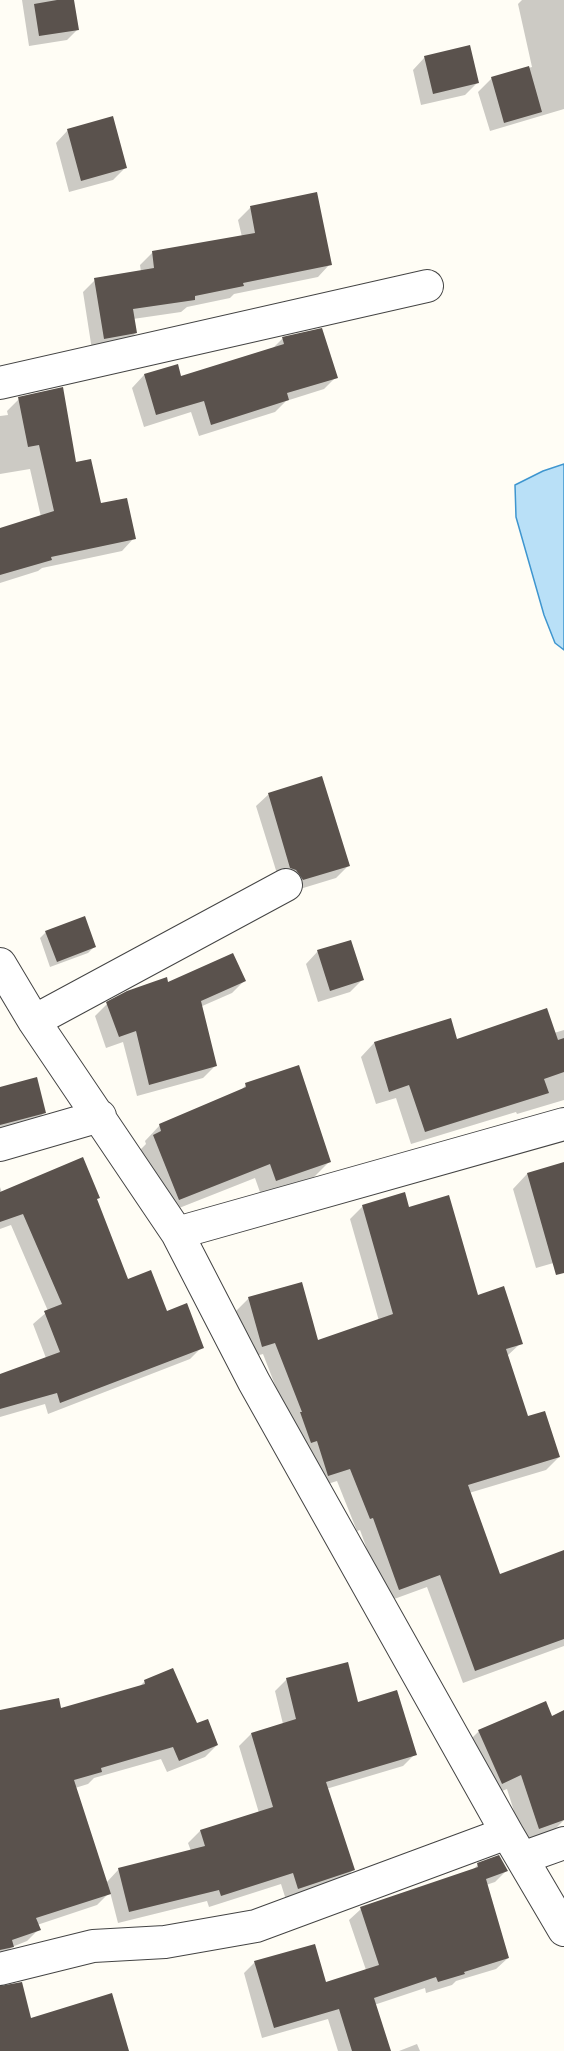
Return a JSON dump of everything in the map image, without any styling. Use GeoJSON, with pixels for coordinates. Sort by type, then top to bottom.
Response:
{"type":"FeatureCollection","features":[{"type":"Feature","properties":{"kind":"street"},"geometry":{"type":"LineString","coordinates":[[0,383],[428,286]]}},
{"type":"Feature","properties":{"kind":"street"},"geometry":{"type":"LineString","coordinates":[[34,1021],[286,885]]}},
{"type":"Feature","properties":{"kind":"street"},"geometry":{"type":"LineString","coordinates":[[0,964],[34,1021],[177,1233],[254,1382],[564,1930]]}},
{"type":"Feature","properties":{"kind":"street"},"geometry":{"type":"LineString","coordinates":[[0,1145],[99,1116]]}},
{"type":"Feature","properties":{"kind":"street"},"geometry":{"type":"LineString","coordinates":[[177,1233],[564,1124]]}},
{"type":"Feature","properties":{"kind":"street"},"geometry":{"type":"LineString","coordinates":[[0,1969],[93,1946],[165,1942],[256,1926],[514,1845],[564,1843]]}},
{"type":"Feature","properties":{"kind":"water"},"geometry":{"type":"Polygon","coordinates":[[[564,464],[564,650],[555,643],[544,615],[516,517],[515,485],[543,471],[564,464]]]}},
{"type":"Feature","properties":{"kind":"building"},"geometry":{"type":"Polygon","coordinates":[[[74,0],[79,30],[39,36],[34,4],[74,0]]]}},
{"type":"Feature","properties":{"kind":"building"},"geometry":{"type":"Polygon","coordinates":[[[470,45],[479,83],[433,94],[424,56],[470,45]]]}},
{"type":"Feature","properties":{"kind":"building"},"geometry":{"type":"Polygon","coordinates":[[[529,66],[542,112],[504,123],[491,77],[529,66]]]}},
{"type":"Feature","properties":{"kind":"building"},"geometry":{"type":"Polygon","coordinates":[[[113,116],[127,168],[81,181],[67,129],[113,116]]]}},
{"type":"Feature","properties":{"kind":"building"},"geometry":{"type":"Polygon","coordinates":[[[317,192],[332,265],[243,283],[244,286],[195,296],[195,300],[133,309],[137,333],[104,339],[94,278],[154,268],[152,251],[255,233],[250,206],[317,192]]]}},
{"type":"Feature","properties":{"kind":"building"},"geometry":{"type":"Polygon","coordinates":[[[322,328],[338,378],[287,393],[289,400],[211,425],[204,401],[156,415],[144,374],[178,364],[181,376],[284,344],[282,337],[322,328]]]}},
{"type":"Feature","properties":{"kind":"building"},"geometry":{"type":"Polygon","coordinates":[[[63,387],[76,462],[91,459],[101,503],[127,498],[136,539],[51,557],[52,560],[0,575],[0,528],[54,511],[39,445],[28,447],[18,397],[63,387]]]}},
{"type":"Feature","properties":{"kind":"building"},"geometry":{"type":"Polygon","coordinates":[[[322,776],[350,866],[303,880],[296,870],[290,868],[268,793],[322,776]]]}},
{"type":"Feature","properties":{"kind":"building"},"geometry":{"type":"Polygon","coordinates":[[[85,916],[96,947],[57,962],[45,931],[85,916]]]}},
{"type":"Feature","properties":{"kind":"building"},"geometry":{"type":"Polygon","coordinates":[[[351,940],[364,980],[330,991],[317,950],[351,940]]]}},
{"type":"Feature","properties":{"kind":"building"},"geometry":{"type":"Polygon","coordinates":[[[233,953],[246,981],[201,1001],[217,1066],[149,1085],[136,1031],[119,1037],[106,1002],[127,991],[167,977],[168,982],[233,953]]]}},
{"type":"Feature","properties":{"kind":"building"},"geometry":{"type":"Polygon","coordinates":[[[547,1008],[558,1040],[564,1038],[564,1072],[544,1079],[549,1093],[425,1132],[409,1085],[389,1092],[374,1042],[451,1018],[457,1039],[547,1008]]]}},
{"type":"Feature","properties":{"kind":"building"},"geometry":{"type":"Polygon","coordinates":[[[299,1065],[331,1162],[276,1181],[270,1164],[179,1200],[153,1135],[161,1131],[159,1124],[246,1087],[245,1083],[299,1065]]]}},
{"type":"Feature","properties":{"kind":"building"},"geometry":{"type":"Polygon","coordinates":[[[37,1077],[46,1113],[0,1125],[0,1087],[37,1077]]]}},
{"type":"Feature","properties":{"kind":"building"},"geometry":{"type":"Polygon","coordinates":[[[83,1157],[128,1279],[151,1270],[167,1311],[187,1303],[204,1348],[60,1403],[57,1393],[0,1409],[0,1374],[60,1352],[44,1311],[62,1304],[23,1214],[0,1222],[0,1192],[83,1157]]]}},
{"type":"Feature","properties":{"kind":"building"},"geometry":{"type":"Polygon","coordinates":[[[564,1162],[564,1273],[556,1275],[527,1173],[564,1162]]]}},
{"type":"Feature","properties":{"kind":"building"},"geometry":{"type":"Polygon","coordinates":[[[405,1192],[409,1207],[449,1195],[478,1295],[504,1286],[523,1344],[506,1349],[528,1416],[545,1411],[560,1457],[468,1485],[500,1574],[564,1550],[564,1639],[475,1671],[440,1575],[399,1590],[373,1518],[370,1519],[350,1469],[328,1476],[317,1441],[311,1443],[300,1412],[302,1412],[275,1343],[262,1347],[248,1297],[302,1282],[318,1340],[393,1314],[362,1205],[405,1192]]]}},
{"type":"Feature","properties":{"kind":"building"},"geometry":{"type":"Polygon","coordinates":[[[348,1662],[358,1702],[397,1690],[417,1755],[326,1782],[355,1870],[298,1889],[293,1873],[221,1896],[219,1890],[129,1912],[118,1868],[205,1846],[200,1830],[273,1807],[251,1733],[296,1719],[286,1678],[348,1662]]]}},
{"type":"Feature","properties":{"kind":"building"},"geometry":{"type":"Polygon","coordinates":[[[173,1668],[197,1723],[208,1719],[218,1745],[179,1761],[173,1747],[101,1768],[102,1772],[74,1780],[111,1894],[36,1918],[41,1930],[12,1940],[14,1947],[0,1950],[0,1710],[59,1698],[61,1708],[145,1684],[144,1680],[173,1668]]]}},
{"type":"Feature","properties":{"kind":"building"},"geometry":{"type":"Polygon","coordinates":[[[546,1701],[552,1716],[564,1710],[564,1820],[539,1829],[521,1775],[502,1784],[478,1730],[546,1701]]]}},
{"type":"Feature","properties":{"kind":"building"},"geometry":{"type":"Polygon","coordinates":[[[499,1855],[508,1871],[486,1879],[509,1958],[438,1982],[436,1977],[374,1998],[391,2051],[352,2051],[339,2009],[274,2028],[254,1961],[315,1944],[326,1982],[379,1965],[360,1907],[478,1867],[477,1863],[499,1855]]]}},
{"type":"Feature","properties":{"kind":"building"},"geometry":{"type":"Polygon","coordinates":[[[22,1982],[31,2018],[112,1993],[129,2051],[0,2051],[0,1986],[22,1982]]]}}]}
